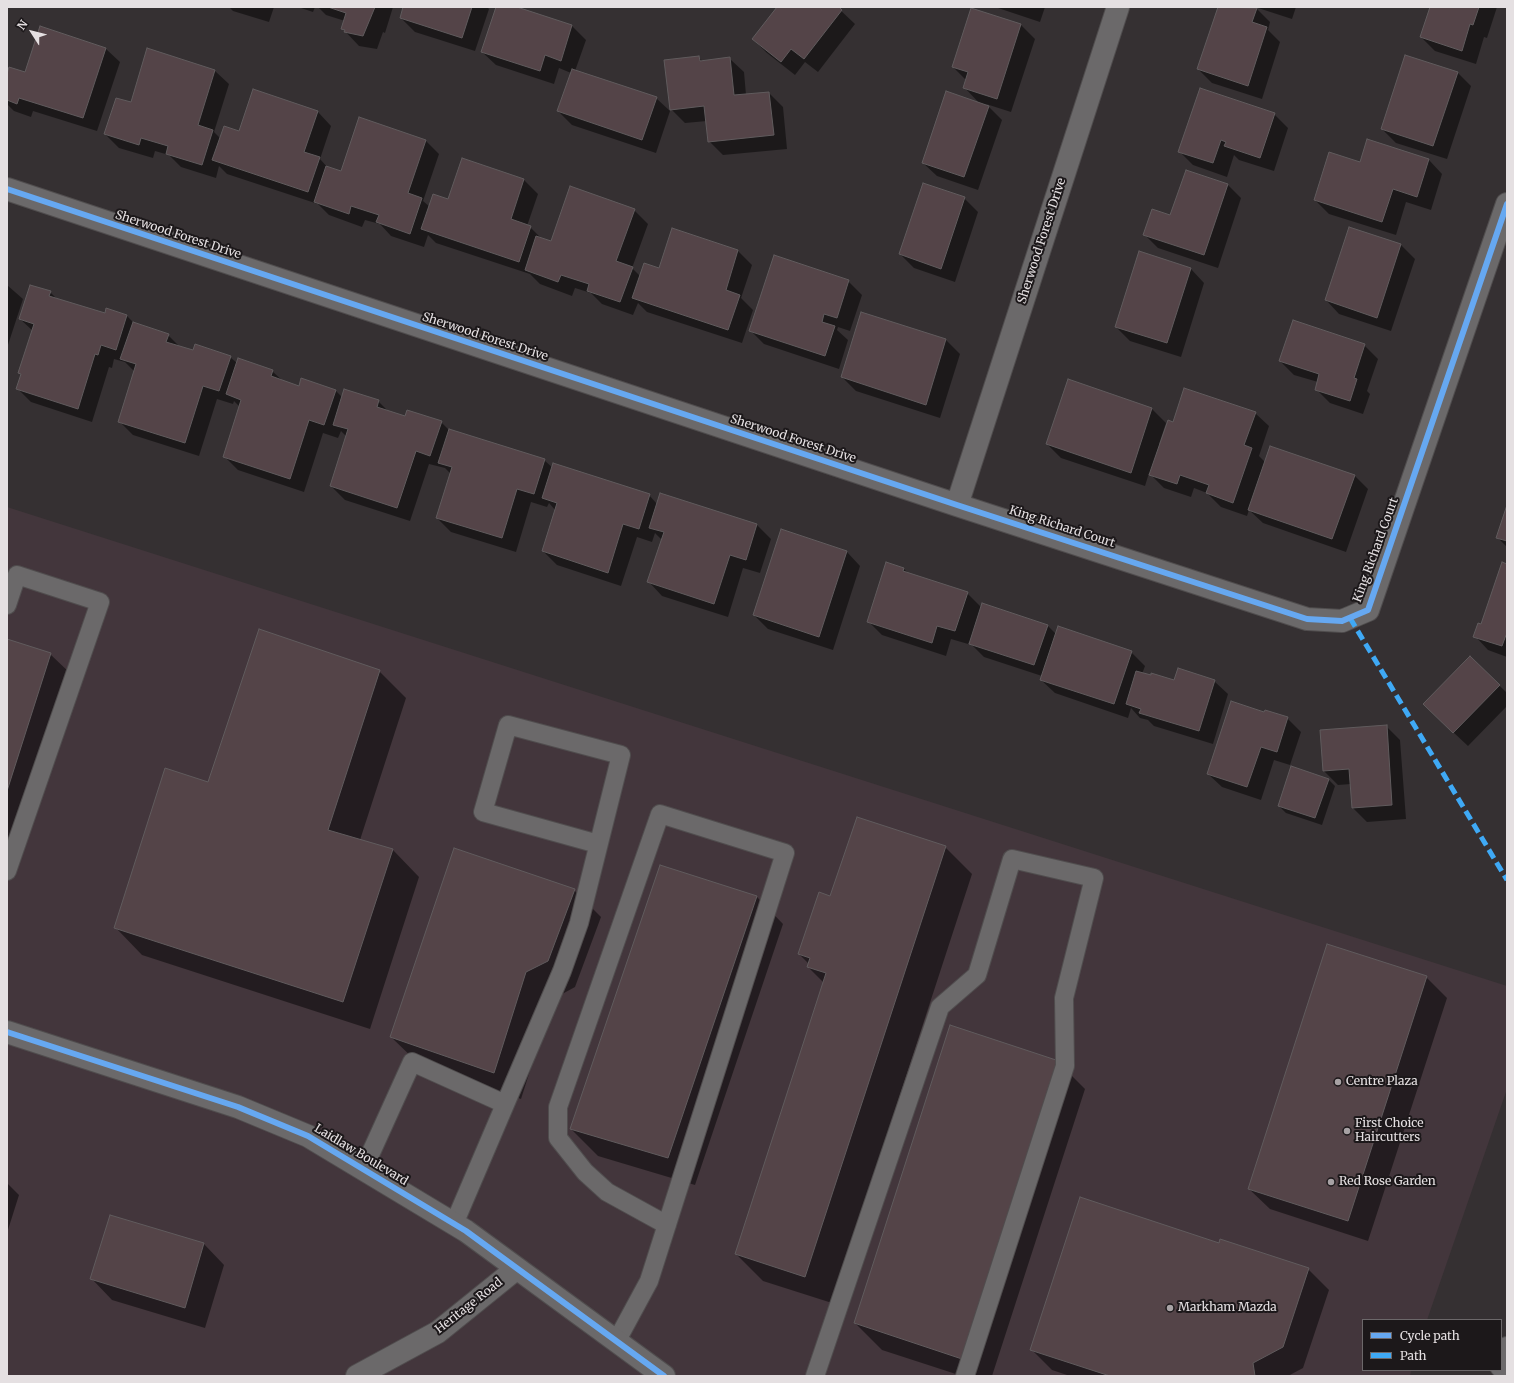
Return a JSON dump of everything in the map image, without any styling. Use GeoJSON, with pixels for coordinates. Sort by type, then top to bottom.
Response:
{"type":"FeatureCollection","features":[{"type":"Feature","properties":{"kind":"main road"},"geometry":{"type":"LineString","coordinates":[[1502,1363],[1507,1348]]}},
{"type":"Feature","properties":{"kind":"street","name":"Sherwood Forest Drive"},"geometry":{"type":"LineString","coordinates":[[7,190],[957,505],[1118,7]]}},
{"type":"Feature","properties":{"kind":"street","name":"King Richard Court"},"geometry":{"type":"LineString","coordinates":[[957,505],[1307,619],[1342,621],[1368,610],[1507,204]]}},
{"type":"Feature","properties":{"kind":"street","name":"Laidlaw Boulevard"},"geometry":{"type":"LineString","coordinates":[[7,1032],[238,1107],[308,1136],[364,1168],[454,1224],[664,1376]]}},
{"type":"Feature","properties":{"kind":"street","name":"Heritage Road"},"geometry":{"type":"LineString","coordinates":[[357,1376],[438,1332],[516,1269]]}},
{"type":"Feature","properties":{"kind":"lane"},"geometry":{"type":"LineString","coordinates":[[7,605],[17,576],[100,602],[7,871]]}},
{"type":"Feature","properties":{"kind":"lane"},"geometry":{"type":"LineString","coordinates":[[454,1224],[562,971],[579,923],[621,755],[508,724],[483,812],[598,844]]}},
{"type":"Feature","properties":{"kind":"lane"},"geometry":{"type":"LineString","coordinates":[[616,1342],[649,1281],[667,1225],[785,853],[660,814],[558,1107],[558,1138],[585,1172],[607,1192],[667,1225]]}},
{"type":"Feature","properties":{"kind":"lane"},"geometry":{"type":"LineString","coordinates":[[815,1376],[940,1007],[977,975],[1012,859],[1094,878],[1064,998],[1065,1066],[965,1376]]}},
{"type":"Feature","properties":{"kind":"lane"},"geometry":{"type":"LineString","coordinates":[[364,1168],[412,1062],[505,1104]]}},
{"type":"Feature","properties":{"kind":"shaded area"},"geometry":{"type":"Polygon","coordinates":[[[7,507],[1507,986],[1507,1089],[1427,1319],[1362,1319],[1362,1371],[1411,1371],[1410,1376],[7,1376],[7,507]]]}},
{"type":"Feature","properties":{"kind":"building"},"geometry":{"type":"Polygon","coordinates":[[[328,7],[375,7],[363,36],[344,32],[345,30],[341,29],[346,13],[328,7]]]}},
{"type":"Feature","properties":{"kind":"building"},"geometry":{"type":"Polygon","coordinates":[[[403,7],[472,7],[462,38],[400,18],[403,7]]]}},
{"type":"Feature","properties":{"kind":"building"},"geometry":{"type":"Polygon","coordinates":[[[496,7],[517,7],[572,25],[561,61],[545,55],[540,71],[481,52],[496,7]]]}},
{"type":"Feature","properties":{"kind":"building"},"geometry":{"type":"Polygon","coordinates":[[[777,7],[839,7],[842,10],[804,59],[791,49],[781,62],[752,39],[777,7]]]}},
{"type":"Feature","properties":{"kind":"building"},"geometry":{"type":"Polygon","coordinates":[[[1218,7],[1257,8],[1252,22],[1267,27],[1248,86],[1197,69],[1218,7]]]}},
{"type":"Feature","properties":{"kind":"building"},"geometry":{"type":"Polygon","coordinates":[[[1430,7],[1479,7],[1473,25],[1470,24],[1462,51],[1420,37],[1430,7]]]}},
{"type":"Feature","properties":{"kind":"building"},"geometry":{"type":"Polygon","coordinates":[[[971,8],[1021,24],[997,99],[963,88],[968,72],[952,67],[971,8]]]}},
{"type":"Feature","properties":{"kind":"building"},"geometry":{"type":"Polygon","coordinates":[[[40,26],[106,48],[83,118],[19,98],[17,104],[7,100],[7,74],[9,67],[25,72],[40,26]]]}},
{"type":"Feature","properties":{"kind":"building"},"geometry":{"type":"Polygon","coordinates":[[[147,48],[215,70],[198,125],[213,130],[202,165],[166,154],[168,146],[141,138],[139,145],[104,134],[116,98],[131,102],[147,48]]]}},
{"type":"Feature","properties":{"kind":"building"},"geometry":{"type":"Polygon","coordinates":[[[1405,55],[1458,72],[1433,146],[1381,129],[1405,55]]]}},
{"type":"Feature","properties":{"kind":"building"},"geometry":{"type":"Polygon","coordinates":[[[699,56],[700,61],[730,57],[734,95],[769,92],[774,135],[708,142],[704,106],[670,110],[664,60],[699,56]]]}},
{"type":"Feature","properties":{"kind":"building"},"geometry":{"type":"Polygon","coordinates":[[[572,69],[657,97],[642,140],[557,111],[572,69]]]}},
{"type":"Feature","properties":{"kind":"building"},"geometry":{"type":"Polygon","coordinates":[[[1200,88],[1275,113],[1260,158],[1224,146],[1226,142],[1221,140],[1213,163],[1178,152],[1200,88]]]}},
{"type":"Feature","properties":{"kind":"building"},"geometry":{"type":"Polygon","coordinates":[[[253,89],[318,111],[304,152],[320,157],[308,192],[212,160],[224,126],[239,131],[253,89]]]}},
{"type":"Feature","properties":{"kind":"building"},"geometry":{"type":"Polygon","coordinates":[[[946,91],[989,106],[964,177],[922,163],[946,91]]]}},
{"type":"Feature","properties":{"kind":"building"},"geometry":{"type":"Polygon","coordinates":[[[359,117],[426,140],[408,193],[422,198],[410,234],[376,222],[379,215],[351,206],[349,214],[314,202],[326,166],[341,171],[359,117]]]}},
{"type":"Feature","properties":{"kind":"building"},"geometry":{"type":"Polygon","coordinates":[[[1367,139],[1429,159],[1417,197],[1393,189],[1382,222],[1314,200],[1329,152],[1360,162],[1367,139]]]}},
{"type":"Feature","properties":{"kind":"building"},"geometry":{"type":"Polygon","coordinates":[[[462,158],[524,179],[511,219],[531,226],[519,262],[421,229],[433,194],[448,199],[462,158]]]}},
{"type":"Feature","properties":{"kind":"building"},"geometry":{"type":"Polygon","coordinates":[[[1186,170],[1228,184],[1204,255],[1143,235],[1152,209],[1170,215],[1186,170]]]}},
{"type":"Feature","properties":{"kind":"building"},"geometry":{"type":"Polygon","coordinates":[[[923,183],[965,197],[941,269],[899,254],[923,183]]]}},
{"type":"Feature","properties":{"kind":"building"},"geometry":{"type":"Polygon","coordinates":[[[570,186],[635,209],[616,261],[633,267],[620,302],[587,291],[589,284],[561,275],[558,282],[525,270],[536,236],[551,241],[570,186]]]}},
{"type":"Feature","properties":{"kind":"building"},"geometry":{"type":"Polygon","coordinates":[[[1349,227],[1401,244],[1377,318],[1325,300],[1349,227]]]}},
{"type":"Feature","properties":{"kind":"building"},"geometry":{"type":"Polygon","coordinates":[[[672,228],[738,250],[726,290],[740,295],[728,330],[632,298],[644,263],[659,268],[672,228]]]}},
{"type":"Feature","properties":{"kind":"building"},"geometry":{"type":"Polygon","coordinates":[[[1139,251],[1191,268],[1167,343],[1115,327],[1139,251]]]}},
{"type":"Feature","properties":{"kind":"building"},"geometry":{"type":"Polygon","coordinates":[[[774,255],[849,280],[837,318],[824,314],[822,322],[835,326],[825,356],[749,331],[774,255]]]}},
{"type":"Feature","properties":{"kind":"building"},"geometry":{"type":"Polygon","coordinates":[[[30,285],[51,291],[49,296],[105,313],[106,308],[127,315],[116,350],[101,345],[98,355],[95,354],[78,409],[16,389],[21,374],[18,373],[34,324],[19,319],[30,285]]]}},
{"type":"Feature","properties":{"kind":"building"},"geometry":{"type":"Polygon","coordinates":[[[861,312],[946,339],[926,405],[841,377],[861,312]]]}},
{"type":"Feature","properties":{"kind":"building"},"geometry":{"type":"Polygon","coordinates":[[[1293,320],[1365,344],[1354,378],[1357,379],[1350,401],[1315,390],[1319,374],[1279,361],[1293,320]]]}},
{"type":"Feature","properties":{"kind":"building"},"geometry":{"type":"Polygon","coordinates":[[[133,322],[169,334],[166,342],[193,350],[195,344],[231,356],[219,391],[203,386],[185,443],[118,422],[136,364],[120,359],[133,322]]]}},
{"type":"Feature","properties":{"kind":"building"},"geometry":{"type":"Polygon","coordinates":[[[238,358],[273,370],[271,376],[299,386],[301,378],[336,390],[324,425],[309,420],[290,479],[223,457],[241,400],[226,394],[238,358]]]}},
{"type":"Feature","properties":{"kind":"building"},"geometry":{"type":"Polygon","coordinates":[[[1068,379],[1152,408],[1131,473],[1046,444],[1068,379]]]}},
{"type":"Feature","properties":{"kind":"building"},"geometry":{"type":"Polygon","coordinates":[[[1184,388],[1256,412],[1244,445],[1252,448],[1233,503],[1206,493],[1209,485],[1180,475],[1177,484],[1149,475],[1168,420],[1173,422],[1184,388]]]}},
{"type":"Feature","properties":{"kind":"building"},"geometry":{"type":"Polygon","coordinates":[[[344,389],[379,400],[377,407],[405,416],[407,410],[442,421],[430,456],[416,451],[397,508],[330,486],[348,429],[333,425],[344,389]]]}},
{"type":"Feature","properties":{"kind":"building"},"geometry":{"type":"Polygon","coordinates":[[[449,429],[545,459],[534,494],[517,489],[502,538],[436,518],[452,467],[438,463],[449,429]]]}},
{"type":"Feature","properties":{"kind":"building"},"geometry":{"type":"Polygon","coordinates":[[[1270,446],[1355,475],[1332,539],[1248,510],[1270,446]]]}},
{"type":"Feature","properties":{"kind":"building"},"geometry":{"type":"Polygon","coordinates":[[[553,463],[650,494],[639,529],[623,524],[608,573],[542,551],[557,503],[542,498],[553,463]]]}},
{"type":"Feature","properties":{"kind":"building"},"geometry":{"type":"Polygon","coordinates":[[[660,493],[757,524],[746,560],[730,555],[714,604],[647,582],[664,532],[649,528],[660,493]]]}},
{"type":"Feature","properties":{"kind":"building"},"geometry":{"type":"Polygon","coordinates":[[[1507,505],[1507,541],[1496,538],[1507,505]]]}},
{"type":"Feature","properties":{"kind":"building"},"geometry":{"type":"Polygon","coordinates":[[[781,529],[847,551],[819,637],[753,615],[781,529]]]}},
{"type":"Feature","properties":{"kind":"building"},"geometry":{"type":"Polygon","coordinates":[[[886,562],[904,568],[903,571],[968,592],[955,631],[937,626],[932,643],[867,622],[886,562]]]}},
{"type":"Feature","properties":{"kind":"building"},"geometry":{"type":"Polygon","coordinates":[[[1502,562],[1507,564],[1507,635],[1502,646],[1473,637],[1478,623],[1481,624],[1502,562]]]}},
{"type":"Feature","properties":{"kind":"building"},"geometry":{"type":"Polygon","coordinates":[[[982,603],[1048,625],[1034,665],[969,644],[982,603]]]}},
{"type":"Feature","properties":{"kind":"building"},"geometry":{"type":"Polygon","coordinates":[[[1058,626],[1132,651],[1114,704],[1040,680],[1058,626]]]}},
{"type":"Feature","properties":{"kind":"building"},"geometry":{"type":"Polygon","coordinates":[[[259,629],[380,670],[328,830],[393,849],[343,1002],[114,928],[165,768],[208,782],[259,629]]]}},
{"type":"Feature","properties":{"kind":"building"},"geometry":{"type":"Polygon","coordinates":[[[7,639],[51,653],[7,791],[7,639]]]}},
{"type":"Feature","properties":{"kind":"building"},"geometry":{"type":"Polygon","coordinates":[[[1470,656],[1500,685],[1453,733],[1423,704],[1470,656]]]}},
{"type":"Feature","properties":{"kind":"building"},"geometry":{"type":"Polygon","coordinates":[[[1178,668],[1215,680],[1199,731],[1139,713],[1141,709],[1126,704],[1136,671],[1151,675],[1151,673],[1174,680],[1178,668]]]}},
{"type":"Feature","properties":{"kind":"building"},"geometry":{"type":"Polygon","coordinates":[[[1231,701],[1264,712],[1265,710],[1288,717],[1277,752],[1261,747],[1247,787],[1207,774],[1231,701]]]}},
{"type":"Feature","properties":{"kind":"building"},"geometry":{"type":"Polygon","coordinates":[[[1387,725],[1392,805],[1352,808],[1349,769],[1323,771],[1320,730],[1387,725]]]}},
{"type":"Feature","properties":{"kind":"building"},"geometry":{"type":"Polygon","coordinates":[[[1291,766],[1329,779],[1315,818],[1278,806],[1291,766]]]}},
{"type":"Feature","properties":{"kind":"building"},"geometry":{"type":"Polygon","coordinates":[[[857,817],[946,846],[805,1277],[735,1254],[826,973],[807,967],[810,958],[798,954],[819,892],[830,896],[857,817]]]}},
{"type":"Feature","properties":{"kind":"building"},"geometry":{"type":"Polygon","coordinates":[[[454,848],[575,889],[548,961],[526,972],[494,1073],[390,1037],[454,848]]]}},
{"type":"Feature","properties":{"kind":"building"},"geometry":{"type":"Polygon","coordinates":[[[660,865],[757,896],[668,1158],[570,1129],[660,865]]]}},
{"type":"Feature","properties":{"kind":"building","name":"Centre Plaza"},"geometry":{"type":"Polygon","coordinates":[[[1327,944],[1427,976],[1348,1221],[1248,1189],[1327,944]]]}},
{"type":"Feature","properties":{"kind":"building"},"geometry":{"type":"Polygon","coordinates":[[[950,1025],[1059,1061],[962,1359],[854,1323],[950,1025]]]}},
{"type":"Feature","properties":{"kind":"building","name":"Markham Mazda"},"geometry":{"type":"Polygon","coordinates":[[[1080,1197],[1219,1243],[1220,1239],[1309,1268],[1283,1347],[1253,1363],[1255,1376],[1110,1376],[1030,1350],[1080,1197]]]}},
{"type":"Feature","properties":{"kind":"building"},"geometry":{"type":"Polygon","coordinates":[[[110,1215],[204,1243],[185,1308],[90,1279],[110,1215]]]}},
{"type":"Feature","properties":{"kind":"marked path"},"geometry":{"type":"LineString","coordinates":[[1350,618],[1507,880]]}},
{"type":"Feature","properties":{"kind":"cycle path"},"geometry":{"type":"LineString","coordinates":[[7,189],[957,505],[1307,619],[1342,621],[1368,610],[1507,204]]}},
{"type":"Feature","properties":{"kind":"cycle path"},"geometry":{"type":"LineString","coordinates":[[7,1032],[238,1107],[308,1136],[466,1231],[664,1376]]}},
{"type":"Feature","properties":{"kind":"place","name":"Centre Plaza"},"geometry":{"type":"Point","coordinates":[1338,1082]}},
{"type":"Feature","properties":{"kind":"place","name":"First Choice Haircutters"},"geometry":{"type":"Point","coordinates":[1347,1131]}},
{"type":"Feature","properties":{"kind":"place","name":"Red Rose Garden"},"geometry":{"type":"Point","coordinates":[1331,1182]}},
{"type":"Feature","properties":{"kind":"place","name":"Markham Mazda"},"geometry":{"type":"Point","coordinates":[1170,1308]}}]}
